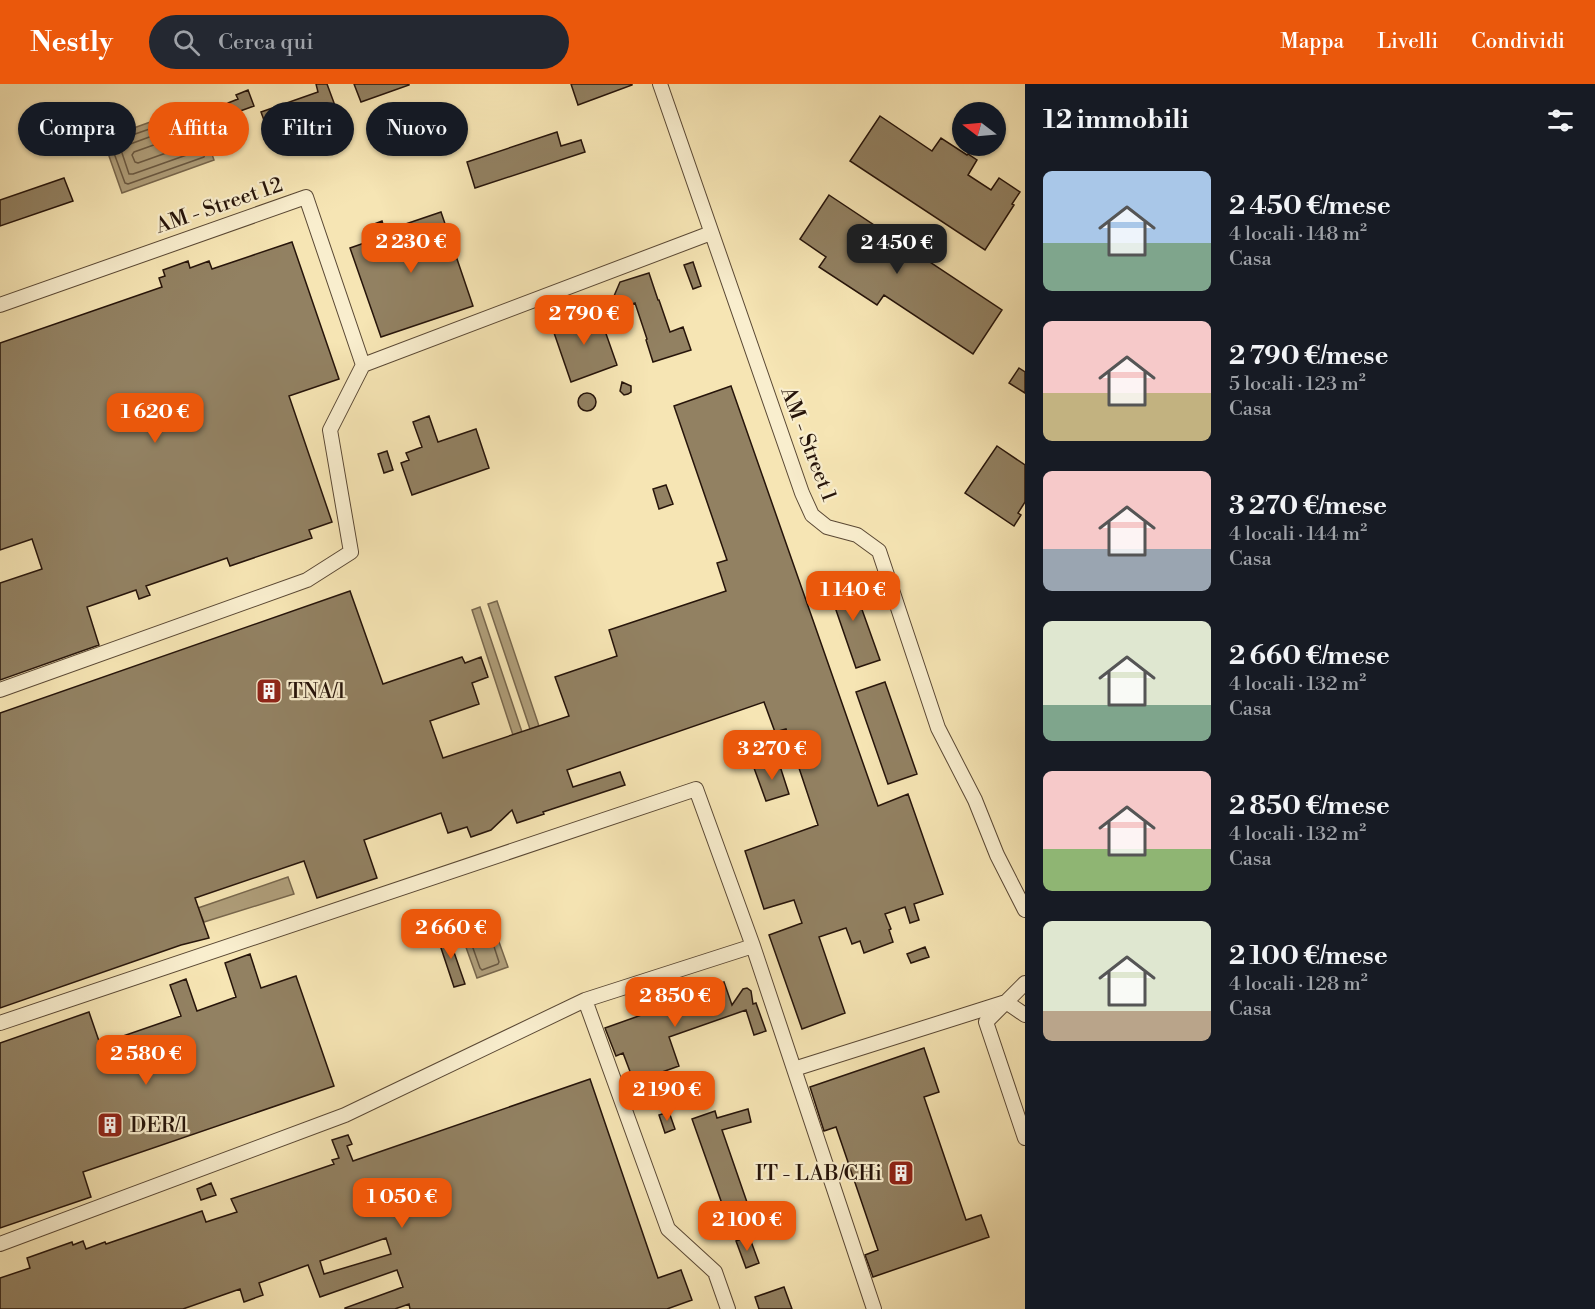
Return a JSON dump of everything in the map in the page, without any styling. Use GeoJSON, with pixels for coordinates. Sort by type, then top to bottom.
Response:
{"type":"FeatureCollection","features":[{"type":"Feature","properties":{"kind":"lane","name":"AM - Street 1"},"geometry":{"type":"LineString","coordinates":[[660,84],[802,493],[812,515],[827,527],[857,535],[879,551],[938,728],[975,800],[997,855],[1025,910]]}},
{"type":"Feature","properties":{"kind":"lane","name":"AM - Street 12"},"geometry":{"type":"LineString","coordinates":[[0,305],[306,197],[363,365]]}},
{"type":"Feature","properties":{"kind":"lane"},"geometry":{"type":"LineString","coordinates":[[0,690],[306,580],[351,552],[330,430],[363,365],[711,233]]}},
{"type":"Feature","properties":{"kind":"lane"},"geometry":{"type":"LineString","coordinates":[[0,1023],[696,789],[753,946],[874,1309]]}},
{"type":"Feature","properties":{"kind":"lane"},"geometry":{"type":"LineString","coordinates":[[0,1244],[345,1115],[585,1000],[753,946]]}},
{"type":"Feature","properties":{"kind":"lane"},"geometry":{"type":"LineString","coordinates":[[1025,982],[986,1022],[1025,1138]]}},
{"type":"Feature","properties":{"kind":"lane"},"geometry":{"type":"LineString","coordinates":[[585,1000],[669,1229],[715,1272],[728,1309]]}},
{"type":"Feature","properties":{"kind":"lane"},"geometry":{"type":"LineString","coordinates":[[794,1069],[1006,1002]]}},
{"type":"Feature","properties":{"kind":"lane"},"geometry":{"type":"LineString","coordinates":[[1006,1002],[1025,1015]]}},
{"type":"Feature","properties":{"kind":"water"},"geometry":{"type":"Polygon","coordinates":[[[148,123],[148,156],[213,156],[214,160],[122,193],[109,156],[136,156],[136,127],[148,123]]]}},
{"type":"Feature","properties":{"kind":"water"},"geometry":{"type":"Polygon","coordinates":[[[497,601],[539,726],[530,729],[488,604],[497,601]]]}},
{"type":"Feature","properties":{"kind":"water"},"geometry":{"type":"Polygon","coordinates":[[[480,607],[522,732],[513,735],[472,610],[480,607]]]}},
{"type":"Feature","properties":{"kind":"water"},"geometry":{"type":"Polygon","coordinates":[[[288,877],[294,894],[204,922],[198,908],[288,877]]]}},
{"type":"Feature","properties":{"kind":"water"},"geometry":{"type":"Polygon","coordinates":[[[489,914],[508,967],[477,978],[458,925],[489,914]]]}},
{"type":"Feature","properties":{"kind":"building"},"geometry":{"type":"Polygon","coordinates":[[[316,84],[327,84],[334,102],[290,102],[318,92],[316,84]]]}},
{"type":"Feature","properties":{"kind":"building"},"geometry":{"type":"Polygon","coordinates":[[[354,84],[409,84],[409,85],[361,102],[354,84]]]}},
{"type":"Feature","properties":{"kind":"building"},"geometry":{"type":"Polygon","coordinates":[[[571,84],[632,84],[632,85],[578,105],[571,84]]]}},
{"type":"Feature","properties":{"kind":"building"},"geometry":{"type":"Polygon","coordinates":[[[248,90],[254,106],[249,108],[249,102],[230,102],[238,99],[236,95],[248,90]]]}},
{"type":"Feature","properties":{"kind":"building"},"geometry":{"type":"Polygon","coordinates":[[[880,116],[932,151],[941,138],[952,145],[952,156],[971,156],[977,160],[968,175],[991,190],[999,178],[1020,192],[985,250],[850,161],[880,116]]]}},
{"type":"Feature","properties":{"kind":"building"},"geometry":{"type":"Polygon","coordinates":[[[557,132],[561,146],[581,140],[585,152],[475,188],[467,162],[557,132]]]}},
{"type":"Feature","properties":{"kind":"building"},"geometry":{"type":"Polygon","coordinates":[[[64,178],[73,201],[0,226],[0,200],[64,178]]]}},
{"type":"Feature","properties":{"kind":"building"},"geometry":{"type":"Polygon","coordinates":[[[829,195],[1002,310],[973,354],[884,295],[877,305],[819,267],[826,257],[800,239],[829,195]]]}},
{"type":"Feature","properties":{"kind":"building"},"geometry":{"type":"Polygon","coordinates":[[[441,212],[473,306],[381,337],[350,248],[373,240],[369,226],[382,221],[385,231],[441,212]]]}},
{"type":"Feature","properties":{"kind":"building"},"geometry":{"type":"Polygon","coordinates":[[[292,242],[339,379],[289,396],[332,522],[309,530],[312,538],[230,566],[227,558],[146,586],[150,595],[139,599],[136,590],[87,607],[99,645],[0,680],[0,583],[42,569],[32,539],[0,550],[0,343],[162,287],[159,278],[165,276],[163,270],[188,261],[190,268],[209,261],[212,269],[292,242]]]}},
{"type":"Feature","properties":{"kind":"building"},"geometry":{"type":"Polygon","coordinates":[[[693,262],[701,286],[693,289],[684,265],[693,262]]]}},
{"type":"Feature","properties":{"kind":"building"},"geometry":{"type":"Polygon","coordinates":[[[649,273],[670,332],[683,327],[691,350],[653,362],[635,303],[618,309],[614,296],[620,282],[649,273]]]}},
{"type":"Feature","properties":{"kind":"building"},"geometry":{"type":"Polygon","coordinates":[[[598,311],[617,365],[571,382],[552,327],[598,311]]]}},
{"type":"Feature","properties":{"kind":"building"},"geometry":{"type":"Polygon","coordinates":[[[1019,368],[1025,372],[1025,393],[1009,383],[1019,368]]]}},
{"type":"Feature","properties":{"kind":"building"},"geometry":{"type":"Polygon","coordinates":[[[622,382],[631,386],[631,392],[624,395],[620,391],[622,382]]]}},
{"type":"Feature","properties":{"kind":"building","name":"TNA/1"},"geometry":{"type":"Polygon","coordinates":[[[731,386],[878,806],[908,794],[943,894],[914,904],[919,920],[910,923],[905,907],[885,914],[893,942],[864,953],[860,941],[852,944],[846,928],[819,937],[845,1013],[802,1029],[769,935],[802,923],[794,900],[764,909],[745,851],[818,825],[786,729],[775,732],[764,702],[567,770],[573,787],[620,772],[625,785],[543,812],[544,814],[517,823],[512,810],[491,830],[471,837],[467,827],[448,833],[441,813],[364,840],[377,878],[317,898],[304,861],[195,898],[209,938],[181,945],[0,1008],[0,713],[350,591],[383,684],[462,657],[465,663],[481,657],[488,677],[472,683],[479,704],[430,721],[443,758],[569,716],[555,677],[617,656],[609,630],[726,591],[717,563],[727,560],[674,406],[731,386]]]}},
{"type":"Feature","properties":{"kind":"building"},"geometry":{"type":"Polygon","coordinates":[[[587,393],[593,396],[596,402],[593,408],[587,411],[581,408],[578,402],[581,396],[587,393]]]}},
{"type":"Feature","properties":{"kind":"building"},"geometry":{"type":"Polygon","coordinates":[[[429,416],[438,442],[476,429],[489,468],[412,495],[401,463],[409,460],[406,453],[422,447],[413,422],[429,416]]]}},
{"type":"Feature","properties":{"kind":"building"},"geometry":{"type":"Polygon","coordinates":[[[997,446],[1025,465],[1025,502],[1014,526],[965,493],[997,446]]]}},
{"type":"Feature","properties":{"kind":"building"},"geometry":{"type":"Polygon","coordinates":[[[387,451],[393,470],[384,473],[378,454],[387,451]]]}},
{"type":"Feature","properties":{"kind":"building"},"geometry":{"type":"Polygon","coordinates":[[[666,485],[673,504],[659,509],[653,489],[666,485]]]}},
{"type":"Feature","properties":{"kind":"building"},"geometry":{"type":"Polygon","coordinates":[[[850,576],[880,660],[856,668],[827,584],[850,576]]]}},
{"type":"Feature","properties":{"kind":"building"},"geometry":{"type":"Polygon","coordinates":[[[885,682],[917,774],[888,784],[856,692],[885,682]]]}},
{"type":"Feature","properties":{"kind":"building"},"geometry":{"type":"Polygon","coordinates":[[[778,760],[789,794],[766,801],[754,768],[778,760]]]}},
{"type":"Feature","properties":{"kind":"building"},"geometry":{"type":"Polygon","coordinates":[[[447,932],[465,984],[454,987],[437,936],[447,932]]]}},
{"type":"Feature","properties":{"kind":"building"},"geometry":{"type":"Polygon","coordinates":[[[925,947],[929,957],[911,963],[907,954],[925,947]]]}},
{"type":"Feature","properties":{"kind":"building","name":"DER/1"},"geometry":{"type":"Polygon","coordinates":[[[250,954],[261,988],[296,976],[334,1086],[83,1172],[91,1197],[0,1228],[0,1043],[89,1012],[100,1044],[181,1016],[170,985],[186,979],[197,1011],[236,997],[225,963],[250,954]]]}},
{"type":"Feature","properties":{"kind":"building"},"geometry":{"type":"Polygon","coordinates":[[[724,982],[732,1005],[743,989],[747,988],[751,991],[753,1004],[756,1003],[766,1031],[754,1035],[746,1010],[669,1037],[679,1066],[634,1082],[623,1053],[616,1056],[605,1028],[692,997],[691,994],[724,982]]]}},
{"type":"Feature","properties":{"kind":"building","name":"IT - LAB/CHi"},"geometry":{"type":"Polygon","coordinates":[[[924,1048],[939,1092],[924,1097],[966,1220],[981,1215],[989,1237],[873,1277],[865,1255],[878,1250],[836,1127],[824,1131],[810,1087],[924,1048]]]}},
{"type":"Feature","properties":{"kind":"building"},"geometry":{"type":"Polygon","coordinates":[[[590,1079],[658,1278],[681,1270],[692,1300],[667,1309],[410,1309],[409,1304],[395,1309],[345,1309],[403,1287],[397,1270],[320,1297],[308,1265],[259,1283],[263,1295],[244,1302],[240,1289],[183,1309],[0,1309],[0,1278],[30,1268],[27,1258],[72,1242],[73,1245],[83,1241],[86,1249],[105,1242],[106,1244],[202,1211],[206,1222],[237,1212],[231,1199],[334,1164],[332,1160],[339,1158],[332,1140],[348,1135],[352,1144],[347,1146],[353,1161],[590,1079]],[[386,1238],[320,1261],[324,1274],[391,1254],[386,1238]]]}},
{"type":"Feature","properties":{"kind":"building"},"geometry":{"type":"Polygon","coordinates":[[[748,1109],[751,1122],[722,1130],[749,1208],[726,1215],[692,1119],[715,1111],[717,1118],[748,1109]]]}},
{"type":"Feature","properties":{"kind":"building"},"geometry":{"type":"Polygon","coordinates":[[[669,1112],[675,1129],[665,1133],[659,1115],[669,1112]]]}},
{"type":"Feature","properties":{"kind":"building"},"geometry":{"type":"Polygon","coordinates":[[[211,1183],[216,1195],[201,1200],[197,1189],[211,1183]]]}},
{"type":"Feature","properties":{"kind":"building"},"geometry":{"type":"Polygon","coordinates":[[[749,1236],[759,1263],[746,1268],[736,1241],[749,1236]]]}},
{"type":"Feature","properties":{"kind":"building"},"geometry":{"type":"Polygon","coordinates":[[[784,1287],[792,1309],[759,1309],[755,1297],[784,1287]]]}},
{"type":"Feature","properties":{"kind":"place","name":"TNA/1"},"geometry":{"type":"Point","coordinates":[269,691]}},
{"type":"Feature","properties":{"kind":"place","name":"DER/1"},"geometry":{"type":"Point","coordinates":[110,1125]}},
{"type":"Feature","properties":{"kind":"place","name":"IT - LAB/CHi"},"geometry":{"type":"Point","coordinates":[901,1173]}}]}
